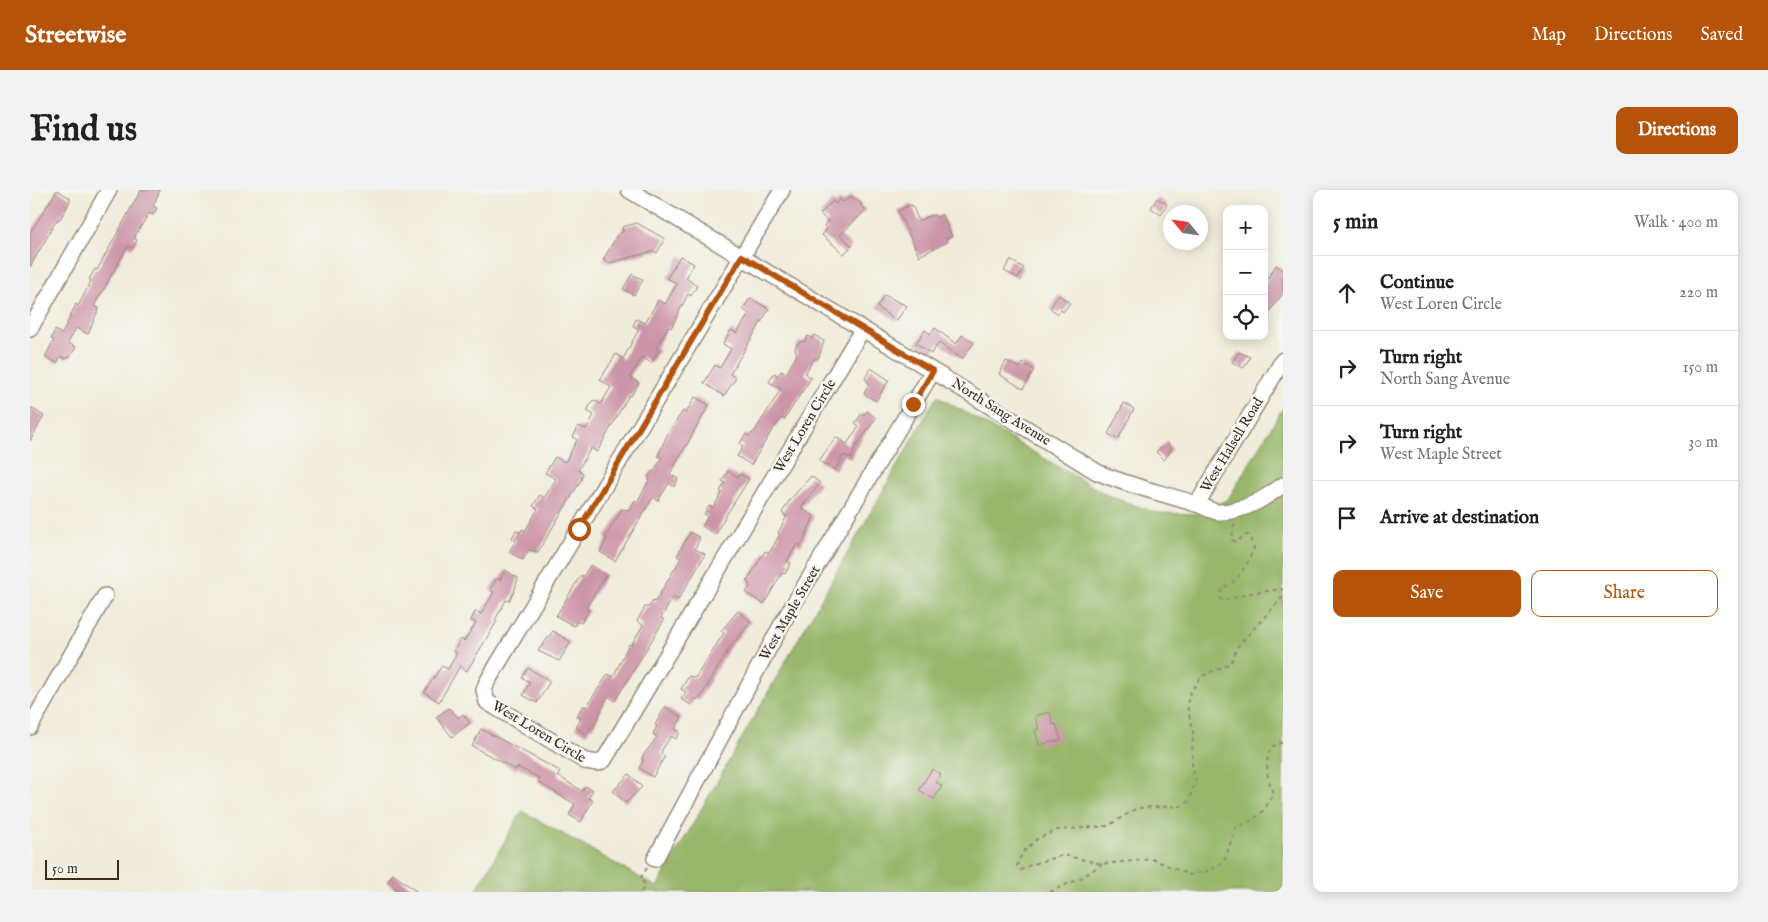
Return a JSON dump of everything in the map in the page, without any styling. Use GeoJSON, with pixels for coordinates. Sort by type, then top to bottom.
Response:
{"type":"FeatureCollection","features":[{"type":"Feature","properties":{"kind":"street"},"geometry":{"type":"LineString","coordinates":[[30,329],[109,190]]}},
{"type":"Feature","properties":{"kind":"street","name":"North Sang Avenue"},"geometry":{"type":"LineString","coordinates":[[629,190],[933,371],[1097,472],[1123,483],[1219,512],[1242,509],[1264,499],[1283,485]]}},
{"type":"Feature","properties":{"kind":"street"},"geometry":{"type":"LineString","coordinates":[[742,256],[782,190]]}},
{"type":"Feature","properties":{"kind":"street","name":"West Loren Circle"},"geometry":{"type":"LineString","coordinates":[[742,256],[487,682],[485,697],[492,706],[585,761],[592,763],[604,760],[862,330]]}},
{"type":"Feature","properties":{"kind":"street","name":"West Halsell Road"},"geometry":{"type":"LineString","coordinates":[[1196,504],[1283,360]]}},
{"type":"Feature","properties":{"kind":"street","name":"West Maple Street"},"geometry":{"type":"LineString","coordinates":[[655,859],[783,622],[933,371]]}},
{"type":"Feature","properties":{"kind":"street"},"geometry":{"type":"LineString","coordinates":[[30,727],[106,596]]}},
{"type":"Feature","properties":{"kind":"path"},"geometry":{"type":"LineString","coordinates":[[1231,521],[1234,524],[1232,540],[1236,542],[1245,535],[1249,535],[1254,548],[1248,562],[1236,580],[1222,589],[1220,598],[1223,601],[1251,593],[1283,589]]}},
{"type":"Feature","properties":{"kind":"path"},"geometry":{"type":"LineString","coordinates":[[1283,597],[1237,647],[1231,663],[1202,676],[1190,693],[1187,705],[1193,732],[1192,767],[1196,781],[1188,802],[1181,806],[1137,808],[1108,826],[1057,830],[1037,839],[1022,853],[1017,862],[1022,870],[1030,865],[1063,855],[1102,864],[1152,859],[1190,875],[1212,870],[1224,862],[1236,827],[1253,821],[1264,812],[1273,793],[1266,776],[1266,760],[1271,747],[1283,742]]}},
{"type":"Feature","properties":{"kind":"path"},"geometry":{"type":"LineString","coordinates":[[642,892],[644,883],[640,878],[655,859]]}},
{"type":"Feature","properties":{"kind":"path"},"geometry":{"type":"LineString","coordinates":[[1050,892],[1081,878],[1102,864]]}},
{"type":"Feature","properties":{"kind":"green space"},"geometry":{"type":"Polygon","coordinates":[[[937,396],[1109,496],[1157,513],[1199,514],[1228,499],[1283,408],[1283,892],[475,892],[522,811],[657,887],[937,396]]]}},
{"type":"Feature","properties":{"kind":"building"},"geometry":{"type":"Polygon","coordinates":[[[57,190],[70,198],[70,201],[61,218],[56,221],[30,267],[30,233],[57,190]]]}},
{"type":"Feature","properties":{"kind":"building"},"geometry":{"type":"Polygon","coordinates":[[[141,190],[160,190],[153,206],[157,208],[153,215],[149,213],[134,238],[137,240],[133,248],[128,246],[94,306],[99,308],[88,334],[76,328],[68,343],[76,347],[70,357],[65,359],[61,356],[57,363],[45,357],[54,340],[51,339],[55,330],[62,334],[76,304],[78,306],[87,289],[91,280],[89,279],[95,269],[97,270],[141,190]]]}},
{"type":"Feature","properties":{"kind":"building"},"geometry":{"type":"Polygon","coordinates":[[[851,196],[862,204],[860,205],[866,210],[840,235],[852,246],[844,254],[822,235],[827,229],[824,226],[828,221],[820,214],[833,201],[836,204],[840,199],[843,202],[851,196]]]}},
{"type":"Feature","properties":{"kind":"building"},"geometry":{"type":"Polygon","coordinates":[[[1157,198],[1167,204],[1163,205],[1161,215],[1151,208],[1157,198]]]}},
{"type":"Feature","properties":{"kind":"building"},"geometry":{"type":"Polygon","coordinates":[[[912,205],[919,221],[929,216],[935,215],[936,217],[942,215],[952,236],[946,239],[947,242],[919,256],[898,211],[912,205]]]}},
{"type":"Feature","properties":{"kind":"building"},"geometry":{"type":"Polygon","coordinates":[[[637,223],[665,239],[657,253],[654,251],[609,263],[603,260],[618,234],[623,232],[622,227],[637,223]]]}},
{"type":"Feature","properties":{"kind":"building"},"geometry":{"type":"Polygon","coordinates":[[[680,256],[694,264],[686,278],[697,286],[691,296],[688,294],[671,328],[668,327],[656,348],[659,350],[651,363],[642,357],[630,377],[639,383],[631,396],[629,395],[597,452],[591,448],[578,470],[583,473],[581,480],[538,552],[529,550],[523,560],[509,552],[516,540],[512,538],[516,530],[520,533],[522,529],[525,531],[538,509],[533,506],[540,495],[544,498],[556,479],[545,473],[555,457],[565,462],[577,440],[573,437],[579,426],[586,429],[594,415],[587,411],[593,400],[601,404],[611,387],[600,380],[616,354],[623,359],[639,329],[633,326],[636,319],[645,323],[658,300],[665,304],[677,284],[667,278],[680,256]]]}},
{"type":"Feature","properties":{"kind":"building"},"geometry":{"type":"Polygon","coordinates":[[[1010,260],[1024,268],[1018,278],[1004,271],[1010,260]]]}},
{"type":"Feature","properties":{"kind":"building"},"geometry":{"type":"Polygon","coordinates":[[[1276,265],[1283,270],[1283,293],[1270,311],[1268,310],[1268,278],[1276,265]]]}},
{"type":"Feature","properties":{"kind":"building"},"geometry":{"type":"Polygon","coordinates":[[[632,274],[643,280],[634,295],[623,289],[632,274]]]}},
{"type":"Feature","properties":{"kind":"building"},"geometry":{"type":"Polygon","coordinates":[[[884,295],[907,306],[896,321],[877,307],[884,295]]]}},
{"type":"Feature","properties":{"kind":"building"},"geometry":{"type":"Polygon","coordinates":[[[1059,295],[1070,303],[1063,312],[1061,310],[1058,314],[1050,308],[1059,295]]]}},
{"type":"Feature","properties":{"kind":"building"},"geometry":{"type":"Polygon","coordinates":[[[750,298],[769,309],[730,374],[736,378],[724,396],[704,383],[715,365],[720,368],[731,349],[723,344],[731,330],[737,333],[749,314],[743,309],[750,298]]]}},
{"type":"Feature","properties":{"kind":"building"},"geometry":{"type":"Polygon","coordinates":[[[935,328],[956,344],[962,335],[974,343],[962,359],[939,343],[931,354],[916,343],[925,330],[930,334],[935,328]]]}},
{"type":"Feature","properties":{"kind":"building"},"geometry":{"type":"Polygon","coordinates":[[[814,335],[824,341],[819,357],[813,360],[805,374],[811,378],[784,420],[782,418],[771,432],[751,465],[737,456],[743,447],[740,443],[746,434],[749,436],[755,431],[781,389],[769,382],[774,373],[778,376],[781,371],[786,374],[797,355],[795,348],[798,343],[805,341],[808,336],[812,338],[814,335]]]}},
{"type":"Feature","properties":{"kind":"building"},"geometry":{"type":"Polygon","coordinates":[[[1239,352],[1250,357],[1244,368],[1232,362],[1239,352]]]}},
{"type":"Feature","properties":{"kind":"building"},"geometry":{"type":"Polygon","coordinates":[[[1006,361],[1020,368],[1023,363],[1034,370],[1023,389],[999,374],[1006,361]]]}},
{"type":"Feature","properties":{"kind":"building"},"geometry":{"type":"Polygon","coordinates":[[[871,368],[889,380],[876,401],[864,394],[869,384],[865,378],[871,368]]]}},
{"type":"Feature","properties":{"kind":"building"},"geometry":{"type":"Polygon","coordinates":[[[695,397],[709,405],[670,474],[678,479],[674,487],[669,483],[658,501],[653,497],[615,561],[600,552],[607,539],[605,538],[622,509],[629,510],[635,500],[637,502],[650,479],[648,477],[652,471],[654,472],[662,458],[658,456],[668,433],[683,411],[686,413],[695,397]]]}},
{"type":"Feature","properties":{"kind":"building"},"geometry":{"type":"Polygon","coordinates":[[[1124,403],[1134,409],[1118,439],[1108,434],[1124,403]]]}},
{"type":"Feature","properties":{"kind":"building"},"geometry":{"type":"Polygon","coordinates":[[[30,407],[44,416],[30,441],[30,407]]]}},
{"type":"Feature","properties":{"kind":"building"},"geometry":{"type":"Polygon","coordinates":[[[867,411],[876,418],[855,448],[851,459],[844,455],[835,470],[819,461],[836,437],[847,444],[859,426],[855,423],[862,413],[864,415],[867,411]]]}},
{"type":"Feature","properties":{"kind":"building"},"geometry":{"type":"Polygon","coordinates":[[[1167,442],[1172,449],[1164,460],[1156,452],[1167,442]]]}},
{"type":"Feature","properties":{"kind":"building"},"geometry":{"type":"Polygon","coordinates":[[[728,471],[738,477],[740,474],[749,479],[720,525],[716,535],[702,526],[708,516],[704,514],[709,506],[713,508],[722,492],[720,491],[725,483],[722,481],[728,471]]]}},
{"type":"Feature","properties":{"kind":"building"},"geometry":{"type":"Polygon","coordinates":[[[811,476],[820,483],[801,508],[814,516],[801,546],[797,544],[787,561],[791,563],[785,574],[782,573],[764,604],[746,593],[750,586],[747,581],[765,551],[768,553],[771,550],[780,534],[778,533],[787,516],[782,513],[789,501],[811,476]]]}},
{"type":"Feature","properties":{"kind":"building"},"geometry":{"type":"Polygon","coordinates":[[[690,532],[700,538],[695,549],[705,554],[678,600],[673,597],[661,618],[664,620],[615,701],[608,696],[593,728],[590,727],[587,734],[576,728],[581,718],[577,716],[581,708],[583,706],[586,707],[608,674],[613,677],[629,644],[631,645],[643,625],[637,621],[645,607],[649,607],[653,601],[655,602],[681,558],[677,556],[690,532]]]}},
{"type":"Feature","properties":{"kind":"building"},"geometry":{"type":"Polygon","coordinates":[[[590,565],[606,575],[586,608],[589,610],[581,623],[577,621],[574,626],[556,616],[581,575],[583,577],[590,565]]]}},
{"type":"Feature","properties":{"kind":"building"},"geometry":{"type":"Polygon","coordinates":[[[505,570],[518,578],[514,592],[509,601],[506,600],[495,620],[497,621],[467,671],[460,666],[439,702],[424,692],[442,666],[448,669],[457,653],[454,651],[461,639],[464,641],[476,623],[471,620],[476,611],[481,614],[494,592],[490,590],[497,578],[500,580],[505,570]]]}},
{"type":"Feature","properties":{"kind":"building"},"geometry":{"type":"Polygon","coordinates":[[[738,611],[751,622],[730,647],[699,700],[695,698],[691,705],[681,699],[686,692],[681,689],[689,676],[695,678],[724,633],[721,631],[738,611]]]}},
{"type":"Feature","properties":{"kind":"building"},"geometry":{"type":"Polygon","coordinates":[[[553,631],[571,642],[559,661],[538,651],[553,631]]]}},
{"type":"Feature","properties":{"kind":"building"},"geometry":{"type":"Polygon","coordinates":[[[528,668],[550,681],[537,703],[523,695],[530,682],[522,678],[528,668]]]}},
{"type":"Feature","properties":{"kind":"building"},"geometry":{"type":"Polygon","coordinates":[[[665,707],[682,717],[675,729],[680,732],[676,739],[671,736],[662,750],[661,754],[665,756],[653,777],[639,768],[643,761],[642,757],[657,737],[653,734],[657,726],[655,725],[665,707]]]}},
{"type":"Feature","properties":{"kind":"building"},"geometry":{"type":"Polygon","coordinates":[[[449,708],[458,718],[463,714],[470,723],[452,737],[436,717],[449,708]]]}},
{"type":"Feature","properties":{"kind":"building"},"geometry":{"type":"Polygon","coordinates":[[[1050,712],[1053,725],[1056,724],[1061,740],[1039,745],[1035,730],[1039,729],[1035,716],[1050,712]]]}},
{"type":"Feature","properties":{"kind":"building"},"geometry":{"type":"Polygon","coordinates":[[[481,729],[560,771],[558,776],[582,791],[585,786],[593,790],[588,798],[593,800],[581,822],[569,815],[575,804],[538,782],[540,778],[517,767],[516,770],[472,746],[481,729]]]}},
{"type":"Feature","properties":{"kind":"building"},"geometry":{"type":"Polygon","coordinates":[[[932,769],[941,774],[936,782],[942,786],[934,799],[919,790],[932,769]]]}},
{"type":"Feature","properties":{"kind":"building"},"geometry":{"type":"Polygon","coordinates":[[[629,774],[642,787],[626,803],[613,791],[629,774]]]}},
{"type":"Feature","properties":{"kind":"building"},"geometry":{"type":"Polygon","coordinates":[[[393,874],[417,892],[400,892],[387,882],[393,874]]]}},
{"type":"Feature","properties":{"kind":"route"},"geometry":{"type":"LineString","coordinates":[[579,529],[742,256],[933,371],[913,404]]}}]}
